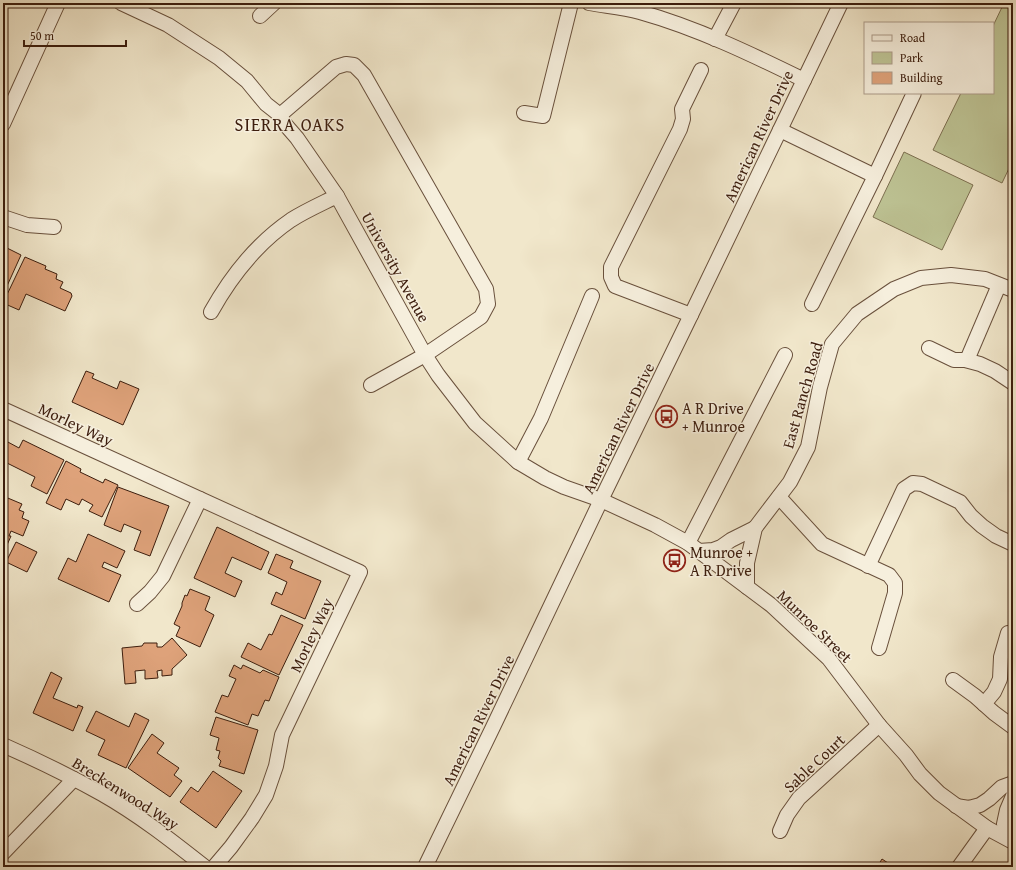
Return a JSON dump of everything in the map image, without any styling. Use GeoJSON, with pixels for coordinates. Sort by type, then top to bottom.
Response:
{"type":"FeatureCollection","features":[{"type":"Feature","properties":{"kind":"street"},"geometry":{"type":"LineString","coordinates":[[3,124],[58,3]]}},
{"type":"Feature","properties":{"kind":"street","name":"University Avenue"},"geometry":{"type":"LineString","coordinates":[[121,3],[168,25],[220,58],[248,81],[266,104],[280,115],[284,123],[297,138],[337,196],[425,355],[438,375],[475,423],[518,462],[564,487],[601,500]]}},
{"type":"Feature","properties":{"kind":"street"},"geometry":{"type":"LineString","coordinates":[[260,16],[274,3]]}},
{"type":"Feature","properties":{"kind":"street"},"geometry":{"type":"LineString","coordinates":[[524,112],[543,116],[571,3]]}},
{"type":"Feature","properties":{"kind":"street"},"geometry":{"type":"LineString","coordinates":[[589,3],[647,8],[666,20],[715,39],[804,80]]}},
{"type":"Feature","properties":{"kind":"street"},"geometry":{"type":"LineString","coordinates":[[715,39],[734,3]]}},
{"type":"Feature","properties":{"kind":"street","name":"American River Drive"},"geometry":{"type":"LineString","coordinates":[[425,867],[841,3]]}},
{"type":"Feature","properties":{"kind":"street"},"geometry":{"type":"LineString","coordinates":[[280,115],[336,67],[346,64],[354,65],[364,76],[486,289],[488,304],[481,317],[425,355],[371,385]]}},
{"type":"Feature","properties":{"kind":"street"},"geometry":{"type":"LineString","coordinates":[[691,315],[615,286],[611,277],[611,266],[680,128],[683,119],[682,109],[701,70]]}},
{"type":"Feature","properties":{"kind":"street"},"geometry":{"type":"LineString","coordinates":[[812,304],[914,94]]}},
{"type":"Feature","properties":{"kind":"street"},"geometry":{"type":"LineString","coordinates":[[780,130],[875,176]]}},
{"type":"Feature","properties":{"kind":"street"},"geometry":{"type":"LineString","coordinates":[[211,312],[224,289],[238,269],[272,234],[291,220],[337,196]]}},
{"type":"Feature","properties":{"kind":"street"},"geometry":{"type":"LineString","coordinates":[[3,217],[27,225],[54,227]]}},
{"type":"Feature","properties":{"kind":"street","name":"East Ranch Road"},"geometry":{"type":"LineString","coordinates":[[747,587],[747,563],[755,528],[790,482],[808,447],[820,387],[832,344],[857,314],[894,289],[921,278],[951,275],[985,279],[1013,290]]}},
{"type":"Feature","properties":{"kind":"street"},"geometry":{"type":"LineString","coordinates":[[967,360],[999,285]]}},
{"type":"Feature","properties":{"kind":"street"},"geometry":{"type":"LineString","coordinates":[[518,462],[541,418],[592,296]]}},
{"type":"Feature","properties":{"kind":"street"},"geometry":{"type":"LineString","coordinates":[[929,348],[954,360],[967,360],[980,364],[995,371],[1013,383]]}},
{"type":"Feature","properties":{"kind":"street"},"geometry":{"type":"LineString","coordinates":[[693,547],[785,354]]}},
{"type":"Feature","properties":{"kind":"street","name":"Morley Way"},"geometry":{"type":"LineString","coordinates":[[3,409],[360,572],[282,735],[276,766],[266,795],[252,818],[214,867]]}},
{"type":"Feature","properties":{"kind":"street"},"geometry":{"type":"LineString","coordinates":[[868,566],[904,489],[913,483],[922,484],[960,502],[971,516],[982,526],[996,536],[1013,544]]}},
{"type":"Feature","properties":{"kind":"street"},"geometry":{"type":"LineString","coordinates":[[779,497],[822,544],[889,575],[895,583],[895,593],[879,648]]}},
{"type":"Feature","properties":{"kind":"street"},"geometry":{"type":"LineString","coordinates":[[137,604],[150,592],[163,576],[200,499]]}},
{"type":"Feature","properties":{"kind":"street","name":"Munroe Street"},"geometry":{"type":"LineString","coordinates":[[601,500],[655,525],[693,547],[771,605],[829,660],[879,726],[906,755],[920,774],[939,793],[986,828],[1012,841]]}},
{"type":"Feature","properties":{"kind":"street","name":"East Ranch Road"},"geometry":{"type":"LineString","coordinates":[[693,547],[713,550],[755,528]]}},
{"type":"Feature","properties":{"kind":"street"},"geometry":{"type":"LineString","coordinates":[[984,704],[994,692],[1000,679],[1001,657],[1008,633]]}},
{"type":"Feature","properties":{"kind":"street"},"geometry":{"type":"LineString","coordinates":[[953,680],[975,696],[994,714],[1013,727]]}},
{"type":"Feature","properties":{"kind":"street","name":"Sable Court"},"geometry":{"type":"LineString","coordinates":[[780,831],[787,815],[799,798],[879,726]]}},
{"type":"Feature","properties":{"kind":"street","name":"Breckenwood Way"},"geometry":{"type":"LineString","coordinates":[[3,745],[103,794],[144,820],[205,867]]}},
{"type":"Feature","properties":{"kind":"street"},"geometry":{"type":"LineString","coordinates":[[3,853],[74,779]]}},
{"type":"Feature","properties":{"kind":"street"},"geometry":{"type":"LineString","coordinates":[[956,806],[969,808],[980,805],[990,799],[1002,787],[1013,783]]}},
{"type":"Feature","properties":{"kind":"street"},"geometry":{"type":"LineString","coordinates":[[1012,841],[1004,824],[1007,810],[1013,796]]}},
{"type":"Feature","properties":{"kind":"street"},"geometry":{"type":"LineString","coordinates":[[958,867],[986,828]]}},
{"type":"Feature","properties":{"kind":"green space"},"geometry":{"type":"Polygon","coordinates":[[[1004,3],[1013,3],[1013,160],[1002,183],[933,150],[961,94],[994,94],[994,24],[1004,3]]]}},
{"type":"Feature","properties":{"kind":"green space"},"geometry":{"type":"Polygon","coordinates":[[[904,152],[973,185],[942,250],[873,217],[904,152]]]}},
{"type":"Feature","properties":{"kind":"building"},"geometry":{"type":"Polygon","coordinates":[[[3,246],[21,255],[7,286],[3,284],[3,246]]]}},
{"type":"Feature","properties":{"kind":"building"},"geometry":{"type":"Polygon","coordinates":[[[25,257],[46,266],[45,269],[57,274],[56,279],[63,282],[60,288],[71,293],[72,296],[65,311],[26,294],[19,310],[3,303],[25,257]]]}},
{"type":"Feature","properties":{"kind":"building"},"geometry":{"type":"Polygon","coordinates":[[[86,371],[94,374],[92,378],[117,389],[120,381],[139,389],[123,425],[72,402],[86,371]]]}},
{"type":"Feature","properties":{"kind":"building"},"geometry":{"type":"Polygon","coordinates":[[[23,440],[64,460],[47,494],[31,486],[35,477],[3,461],[3,447],[6,441],[19,448],[23,440]]]}},
{"type":"Feature","properties":{"kind":"building"},"geometry":{"type":"Polygon","coordinates":[[[66,461],[81,469],[80,472],[103,483],[105,479],[118,485],[102,517],[89,511],[93,505],[82,499],[79,505],[66,499],[61,510],[46,503],[66,461]]]}},
{"type":"Feature","properties":{"kind":"building"},"geometry":{"type":"Polygon","coordinates":[[[118,487],[169,506],[150,556],[134,550],[141,531],[124,524],[121,532],[104,525],[118,487]]]}},
{"type":"Feature","properties":{"kind":"building"},"geometry":{"type":"Polygon","coordinates":[[[3,496],[22,504],[19,510],[24,512],[22,518],[29,521],[23,536],[11,531],[9,536],[11,536],[7,545],[3,543],[3,496]]]}},
{"type":"Feature","properties":{"kind":"building"},"geometry":{"type":"Polygon","coordinates":[[[217,527],[269,552],[261,570],[232,557],[225,573],[242,581],[235,597],[194,578],[217,527]]]}},
{"type":"Feature","properties":{"kind":"building"},"geometry":{"type":"Polygon","coordinates":[[[88,534],[125,551],[117,568],[104,562],[102,567],[121,575],[109,602],[58,579],[68,558],[76,562],[88,534]]]}},
{"type":"Feature","properties":{"kind":"building"},"geometry":{"type":"Polygon","coordinates":[[[16,542],[37,552],[27,572],[6,562],[16,542]]]}},
{"type":"Feature","properties":{"kind":"building"},"geometry":{"type":"Polygon","coordinates":[[[276,554],[293,561],[290,568],[321,581],[305,619],[271,604],[276,592],[282,595],[287,582],[268,573],[276,554]]]}},
{"type":"Feature","properties":{"kind":"building"},"geometry":{"type":"Polygon","coordinates":[[[190,589],[210,597],[205,610],[214,615],[200,647],[176,636],[180,627],[174,624],[185,595],[187,596],[190,589]]]}},
{"type":"Feature","properties":{"kind":"building"},"geometry":{"type":"Polygon","coordinates":[[[281,615],[303,625],[279,675],[241,657],[248,643],[261,650],[269,634],[272,635],[281,615]]]}},
{"type":"Feature","properties":{"kind":"building"},"geometry":{"type":"Polygon","coordinates":[[[172,638],[187,655],[172,669],[172,675],[162,676],[162,670],[157,671],[158,678],[145,679],[145,670],[135,671],[136,683],[125,684],[122,648],[142,646],[144,643],[157,643],[157,647],[162,647],[172,638]]]}},
{"type":"Feature","properties":{"kind":"building"},"geometry":{"type":"Polygon","coordinates":[[[234,665],[241,669],[243,665],[260,673],[263,670],[279,677],[269,701],[265,700],[258,716],[252,714],[248,725],[215,712],[222,695],[228,697],[236,679],[229,676],[234,665]]]}},
{"type":"Feature","properties":{"kind":"building"},"geometry":{"type":"Polygon","coordinates":[[[51,672],[62,678],[53,698],[77,708],[78,705],[83,707],[73,731],[33,713],[51,672]]]}},
{"type":"Feature","properties":{"kind":"building"},"geometry":{"type":"Polygon","coordinates":[[[96,711],[129,727],[135,713],[149,720],[126,768],[98,755],[105,740],[86,731],[96,711]]]}},
{"type":"Feature","properties":{"kind":"building"},"geometry":{"type":"Polygon","coordinates":[[[216,717],[258,730],[244,774],[219,766],[221,761],[218,758],[220,751],[216,750],[219,738],[210,735],[216,717]]]}},
{"type":"Feature","properties":{"kind":"building"},"geometry":{"type":"Polygon","coordinates":[[[152,734],[164,743],[157,753],[179,768],[174,775],[182,781],[170,797],[128,768],[152,734]]]}},
{"type":"Feature","properties":{"kind":"building"},"geometry":{"type":"Polygon","coordinates":[[[213,771],[242,791],[216,828],[180,802],[191,787],[198,792],[213,771]]]}},
{"type":"Feature","properties":{"kind":"building"},"geometry":{"type":"Polygon","coordinates":[[[882,859],[894,867],[877,867],[882,859]]]}},
{"type":"Feature","properties":{"kind":"place","name":"A R Drive + Munroe"},"geometry":{"type":"Point","coordinates":[667,417]}},
{"type":"Feature","properties":{"kind":"place","name":"Munroe + A R Drive"},"geometry":{"type":"Point","coordinates":[674,561]}},
{"type":"Feature","properties":{"kind":"district","name":"SIERRA OAKS"},"geometry":{"type":"Point","coordinates":[290,124]}}]}
